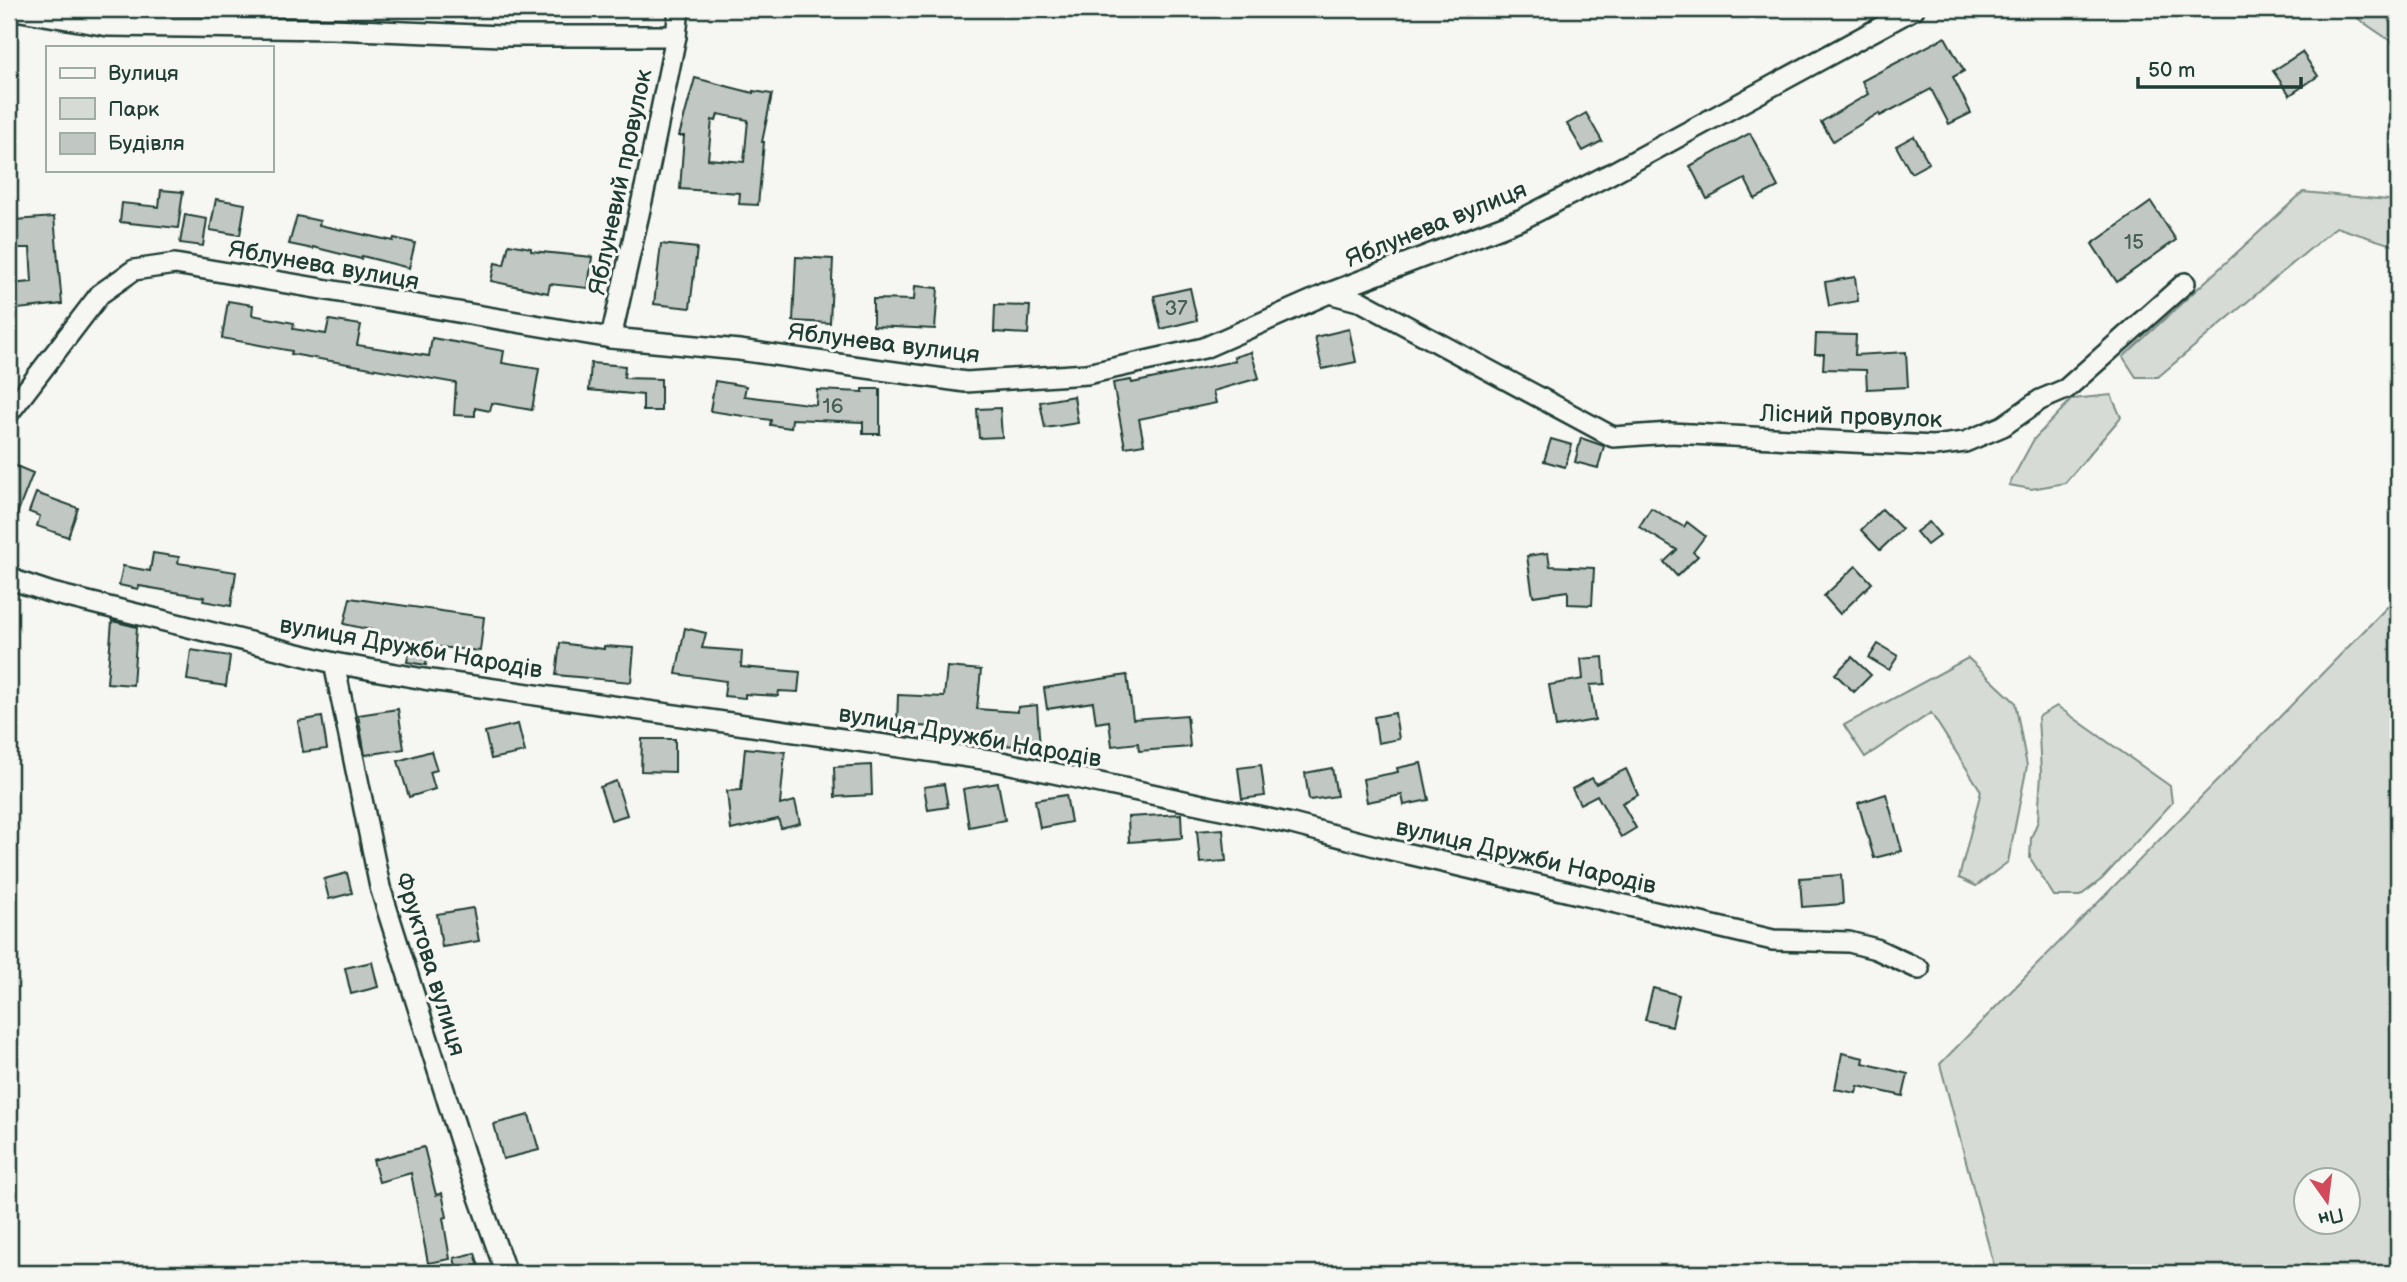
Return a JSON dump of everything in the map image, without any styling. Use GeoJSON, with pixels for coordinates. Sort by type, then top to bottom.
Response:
{"type":"FeatureCollection","features":[{"type":"Feature","properties":{"kind":"street"},"geometry":{"type":"LineString","coordinates":[[9,9],[108,26],[320,29],[501,36],[676,36]]}},
{"type":"Feature","properties":{"kind":"street","name":"Яблуневий провулок"},"geometry":{"type":"LineString","coordinates":[[611,338],[648,174],[679,9]]}},
{"type":"Feature","properties":{"kind":"street","name":"Яблунева вулиця"},"geometry":{"type":"LineString","coordinates":[[9,413],[100,294],[134,270],[175,264],[611,338],[739,350],[966,382],[1087,374],[1204,348],[1329,293],[1522,219],[1914,9]]}},
{"type":"Feature","properties":{"kind":"street","name":"Лісний провулок"},"geometry":{"type":"LineString","coordinates":[[1329,293],[1362,302],[1613,437],[1670,433],[1934,446],[1965,442],[2003,426],[2040,400],[2066,389],[2185,283]]}},
{"type":"Feature","properties":{"kind":"street","name":"вулиця Дружби Народів"},"geometry":{"type":"LineString","coordinates":[[9,574],[16,581],[52,593],[334,663],[424,679],[997,761],[1292,824],[1773,940],[1849,942],[1876,949],[1919,969]]}},
{"type":"Feature","properties":{"kind":"street","name":"Фруктова вулиця"},"geometry":{"type":"LineString","coordinates":[[334,663],[380,887],[465,1156],[506,1273]]}},
{"type":"Feature","properties":{"kind":"green space"},"geometry":{"type":"Polygon","coordinates":[[[2344,9],[2398,9],[2398,46],[2344,9]]]}},
{"type":"Feature","properties":{"kind":"green space"},"geometry":{"type":"Polygon","coordinates":[[[2303,192],[2388,200],[2398,204],[2398,247],[2336,227],[2158,377],[2136,377],[2123,357],[2303,192]]]}},
{"type":"Feature","properties":{"kind":"green space"},"geometry":{"type":"Polygon","coordinates":[[[2111,395],[2121,417],[2065,483],[2031,489],[2009,485],[2034,439],[2072,399],[2111,395]]]}},
{"type":"Feature","properties":{"kind":"green space"},"geometry":{"type":"Polygon","coordinates":[[[2398,596],[2398,1273],[1996,1273],[1940,1064],[2398,596]]]}},
{"type":"Feature","properties":{"kind":"green space"},"geometry":{"type":"Polygon","coordinates":[[[1968,658],[2015,702],[2027,766],[2008,862],[1976,886],[1959,878],[1981,791],[1931,713],[1865,757],[1844,725],[1968,658]]]}},
{"type":"Feature","properties":{"kind":"green space"},"geometry":{"type":"Polygon","coordinates":[[[2057,706],[2170,786],[2172,803],[2102,879],[2080,896],[2054,896],[2030,858],[2031,838],[2038,821],[2041,773],[2038,717],[2057,706]]]}},
{"type":"Feature","properties":{"kind":"building"},"geometry":{"type":"Polygon","coordinates":[[[1945,37],[1964,71],[1953,77],[1971,113],[1949,124],[1931,89],[1880,116],[1879,113],[1833,141],[1821,122],[1868,94],[1862,81],[1945,37]]]}},
{"type":"Feature","properties":{"kind":"building"},"geometry":{"type":"Polygon","coordinates":[[[2302,52],[2318,76],[2290,95],[2273,71],[2302,52]]]}},
{"type":"Feature","properties":{"kind":"building"},"geometry":{"type":"Polygon","coordinates":[[[695,78],[753,93],[772,94],[762,142],[758,205],[739,204],[740,193],[680,189],[684,136],[679,136],[695,78]],[[718,114],[716,121],[712,120],[708,159],[744,162],[748,120],[718,114]]]}},
{"type":"Feature","properties":{"kind":"building"},"geometry":{"type":"Polygon","coordinates":[[[1586,113],[1602,141],[1583,151],[1567,124],[1586,113]]]}},
{"type":"Feature","properties":{"kind":"building"},"geometry":{"type":"Polygon","coordinates":[[[1750,133],[1778,187],[1755,199],[1745,179],[1707,199],[1690,166],[1750,133]]]}},
{"type":"Feature","properties":{"kind":"building"},"geometry":{"type":"Polygon","coordinates":[[[1914,136],[1929,163],[1911,173],[1896,146],[1914,136]]]}},
{"type":"Feature","properties":{"kind":"building"},"geometry":{"type":"Polygon","coordinates":[[[161,190],[183,192],[178,228],[120,222],[122,203],[159,207],[161,190]]]}},
{"type":"Feature","properties":{"kind":"building"},"geometry":{"type":"Polygon","coordinates":[[[216,199],[245,204],[240,235],[210,230],[216,199]]]}},
{"type":"Feature","properties":{"kind":"building"},"geometry":{"type":"Polygon","coordinates":[[[2151,202],[2176,240],[2117,282],[2092,244],[2151,202]]]}},
{"type":"Feature","properties":{"kind":"building"},"geometry":{"type":"Polygon","coordinates":[[[185,215],[207,219],[203,246],[180,243],[185,215]]]}},
{"type":"Feature","properties":{"kind":"building"},"geometry":{"type":"Polygon","coordinates":[[[297,216],[320,221],[319,225],[415,243],[409,268],[362,256],[361,259],[289,244],[297,216]]]}},
{"type":"Feature","properties":{"kind":"building"},"geometry":{"type":"Polygon","coordinates":[[[54,217],[62,304],[9,310],[9,284],[32,282],[30,248],[17,248],[15,220],[54,217]]]}},
{"type":"Feature","properties":{"kind":"building"},"geometry":{"type":"Polygon","coordinates":[[[509,244],[531,248],[531,251],[592,257],[588,288],[550,284],[548,293],[491,281],[495,263],[504,265],[509,244]]]}},
{"type":"Feature","properties":{"kind":"building"},"geometry":{"type":"Polygon","coordinates":[[[661,244],[697,248],[690,308],[654,304],[661,244]]]}},
{"type":"Feature","properties":{"kind":"building"},"geometry":{"type":"Polygon","coordinates":[[[796,257],[833,259],[830,323],[793,321],[796,257]]]}},
{"type":"Feature","properties":{"kind":"building"},"geometry":{"type":"Polygon","coordinates":[[[1855,277],[1858,301],[1829,306],[1825,282],[1855,277]]]}},
{"type":"Feature","properties":{"kind":"building"},"geometry":{"type":"Polygon","coordinates":[[[915,286],[938,288],[935,329],[873,326],[873,299],[914,300],[915,286]]]}},
{"type":"Feature","properties":{"kind":"building"},"geometry":{"type":"Polygon","coordinates":[[[1190,288],[1197,320],[1161,329],[1154,296],[1190,288]]]}},
{"type":"Feature","properties":{"kind":"building"},"geometry":{"type":"Polygon","coordinates":[[[228,301],[253,305],[252,315],[294,323],[293,329],[326,334],[329,320],[361,325],[357,345],[429,356],[432,338],[504,351],[502,363],[539,369],[532,410],[492,403],[490,411],[475,408],[475,416],[454,415],[456,383],[291,354],[292,351],[222,338],[228,301]]]}},
{"type":"Feature","properties":{"kind":"building"},"geometry":{"type":"Polygon","coordinates":[[[995,305],[1030,306],[1028,334],[994,332],[995,305]]]}},
{"type":"Feature","properties":{"kind":"building"},"geometry":{"type":"Polygon","coordinates":[[[1349,329],[1356,362],[1322,369],[1315,337],[1349,329]]]}},
{"type":"Feature","properties":{"kind":"building"},"geometry":{"type":"Polygon","coordinates":[[[1816,334],[1856,335],[1855,355],[1906,352],[1908,387],[1867,389],[1866,370],[1823,369],[1824,354],[1815,354],[1816,334]]]}},
{"type":"Feature","properties":{"kind":"building"},"geometry":{"type":"Polygon","coordinates":[[[1251,352],[1259,378],[1213,391],[1216,403],[1139,419],[1144,444],[1125,447],[1113,383],[1131,380],[1132,383],[1235,361],[1234,357],[1251,352]]]}},
{"type":"Feature","properties":{"kind":"building"},"geometry":{"type":"Polygon","coordinates":[[[591,363],[625,366],[624,378],[661,379],[661,411],[643,411],[643,395],[589,390],[591,363]]]}},
{"type":"Feature","properties":{"kind":"building"},"geometry":{"type":"Polygon","coordinates":[[[715,381],[746,386],[744,396],[816,405],[817,390],[863,392],[863,389],[880,389],[880,434],[863,434],[863,422],[792,419],[791,428],[770,425],[771,420],[710,411],[715,381]]]}},
{"type":"Feature","properties":{"kind":"building"},"geometry":{"type":"Polygon","coordinates":[[[1074,396],[1078,423],[1045,428],[1040,402],[1074,396]]]}},
{"type":"Feature","properties":{"kind":"building"},"geometry":{"type":"Polygon","coordinates":[[[1000,408],[1002,437],[979,438],[977,409],[1000,408]]]}},
{"type":"Feature","properties":{"kind":"building"},"geometry":{"type":"Polygon","coordinates":[[[1581,438],[1604,446],[1598,468],[1575,462],[1581,438]]]}},
{"type":"Feature","properties":{"kind":"building"},"geometry":{"type":"Polygon","coordinates":[[[1551,439],[1572,445],[1565,467],[1544,461],[1551,439]]]}},
{"type":"Feature","properties":{"kind":"building"},"geometry":{"type":"Polygon","coordinates":[[[9,463],[33,473],[10,532],[9,532],[9,463]]]}},
{"type":"Feature","properties":{"kind":"building"},"geometry":{"type":"Polygon","coordinates":[[[36,493],[78,508],[68,537],[37,526],[40,516],[29,512],[36,493]]]}},
{"type":"Feature","properties":{"kind":"building"},"geometry":{"type":"Polygon","coordinates":[[[1651,508],[1684,527],[1687,522],[1705,536],[1693,552],[1698,556],[1677,576],[1664,562],[1677,550],[1639,527],[1651,508]]]}},
{"type":"Feature","properties":{"kind":"building"},"geometry":{"type":"Polygon","coordinates":[[[1882,509],[1902,529],[1880,550],[1861,530],[1882,509]]]}},
{"type":"Feature","properties":{"kind":"building"},"geometry":{"type":"Polygon","coordinates":[[[1929,522],[1940,535],[1927,545],[1916,532],[1929,522]]]}},
{"type":"Feature","properties":{"kind":"building"},"geometry":{"type":"Polygon","coordinates":[[[153,553],[179,557],[178,563],[236,572],[231,606],[203,601],[204,597],[119,585],[123,566],[150,571],[153,553]]]}},
{"type":"Feature","properties":{"kind":"building"},"geometry":{"type":"Polygon","coordinates":[[[1548,553],[1550,566],[1594,568],[1592,605],[1568,604],[1568,591],[1533,596],[1527,556],[1548,553]]]}},
{"type":"Feature","properties":{"kind":"building"},"geometry":{"type":"Polygon","coordinates":[[[1856,566],[1872,583],[1840,614],[1824,596],[1856,566]]]}},
{"type":"Feature","properties":{"kind":"building"},"geometry":{"type":"Polygon","coordinates":[[[350,598],[484,617],[480,651],[429,646],[426,665],[407,662],[411,643],[375,638],[376,631],[344,624],[350,598]]]}},
{"type":"Feature","properties":{"kind":"building"},"geometry":{"type":"Polygon","coordinates":[[[112,621],[137,627],[133,685],[107,683],[112,621]]]}},
{"type":"Feature","properties":{"kind":"building"},"geometry":{"type":"Polygon","coordinates":[[[685,628],[706,633],[702,648],[742,651],[741,667],[800,672],[798,692],[779,691],[778,696],[745,694],[745,698],[724,696],[726,681],[676,674],[685,628]]]}},
{"type":"Feature","properties":{"kind":"building"},"geometry":{"type":"Polygon","coordinates":[[[560,643],[604,649],[604,646],[634,648],[631,682],[556,675],[560,643]]]}},
{"type":"Feature","properties":{"kind":"building"},"geometry":{"type":"Polygon","coordinates":[[[1878,644],[1898,656],[1889,670],[1869,658],[1878,644]]]}},
{"type":"Feature","properties":{"kind":"building"},"geometry":{"type":"Polygon","coordinates":[[[191,650],[230,656],[226,686],[187,680],[191,650]]]}},
{"type":"Feature","properties":{"kind":"building"},"geometry":{"type":"Polygon","coordinates":[[[1603,657],[1605,684],[1590,685],[1595,720],[1556,727],[1549,685],[1583,679],[1581,659],[1603,657]]]}},
{"type":"Feature","properties":{"kind":"building"},"geometry":{"type":"Polygon","coordinates":[[[1852,657],[1871,675],[1854,692],[1835,674],[1852,657]]]}},
{"type":"Feature","properties":{"kind":"building"},"geometry":{"type":"Polygon","coordinates":[[[947,667],[981,670],[977,709],[1018,712],[1018,707],[1037,705],[1040,749],[1021,750],[1020,746],[935,738],[936,727],[897,725],[898,695],[944,697],[947,667]]]}},
{"type":"Feature","properties":{"kind":"building"},"geometry":{"type":"Polygon","coordinates":[[[1127,675],[1133,719],[1187,715],[1190,747],[1139,751],[1138,743],[1112,746],[1109,721],[1096,723],[1093,702],[1047,709],[1044,688],[1127,675]]]}},
{"type":"Feature","properties":{"kind":"building"},"geometry":{"type":"Polygon","coordinates":[[[398,709],[404,749],[365,755],[358,715],[398,709]]]}},
{"type":"Feature","properties":{"kind":"building"},"geometry":{"type":"Polygon","coordinates":[[[1395,713],[1399,739],[1378,743],[1374,717],[1395,713]]]}},
{"type":"Feature","properties":{"kind":"building"},"geometry":{"type":"Polygon","coordinates":[[[322,717],[327,749],[303,752],[298,721],[322,717]]]}},
{"type":"Feature","properties":{"kind":"building"},"geometry":{"type":"Polygon","coordinates":[[[518,724],[525,752],[491,759],[485,732],[518,724]]]}},
{"type":"Feature","properties":{"kind":"building"},"geometry":{"type":"Polygon","coordinates":[[[642,739],[675,739],[675,772],[641,771],[642,739]]]}},
{"type":"Feature","properties":{"kind":"building"},"geometry":{"type":"Polygon","coordinates":[[[745,748],[785,752],[780,805],[795,801],[800,823],[781,828],[778,819],[731,830],[727,791],[741,790],[745,748]]]}},
{"type":"Feature","properties":{"kind":"building"},"geometry":{"type":"Polygon","coordinates":[[[431,751],[437,770],[430,772],[435,789],[409,797],[398,761],[431,751]]]}},
{"type":"Feature","properties":{"kind":"building"},"geometry":{"type":"Polygon","coordinates":[[[1421,763],[1429,800],[1404,805],[1402,795],[1367,802],[1363,779],[1398,772],[1397,768],[1421,763]]]}},
{"type":"Feature","properties":{"kind":"building"},"geometry":{"type":"Polygon","coordinates":[[[871,765],[872,795],[835,797],[834,767],[871,765]]]}},
{"type":"Feature","properties":{"kind":"building"},"geometry":{"type":"Polygon","coordinates":[[[1261,765],[1265,796],[1242,799],[1238,768],[1261,765]]]}},
{"type":"Feature","properties":{"kind":"building"},"geometry":{"type":"Polygon","coordinates":[[[1332,768],[1337,796],[1309,800],[1305,773],[1332,768]]]}},
{"type":"Feature","properties":{"kind":"building"},"geometry":{"type":"Polygon","coordinates":[[[1626,769],[1638,795],[1622,803],[1636,828],[1621,837],[1597,795],[1580,804],[1572,789],[1592,778],[1596,784],[1626,769]]]}},
{"type":"Feature","properties":{"kind":"building"},"geometry":{"type":"Polygon","coordinates":[[[616,781],[627,815],[611,820],[600,787],[616,781]]]}},
{"type":"Feature","properties":{"kind":"building"},"geometry":{"type":"Polygon","coordinates":[[[998,783],[1005,820],[969,827],[963,789],[998,783]]]}},
{"type":"Feature","properties":{"kind":"building"},"geometry":{"type":"Polygon","coordinates":[[[944,784],[948,807],[928,810],[924,787],[944,784]]]}},
{"type":"Feature","properties":{"kind":"building"},"geometry":{"type":"Polygon","coordinates":[[[1886,794],[1902,851],[1874,858],[1858,803],[1886,794]]]}},
{"type":"Feature","properties":{"kind":"building"},"geometry":{"type":"Polygon","coordinates":[[[1066,795],[1071,822],[1040,828],[1035,800],[1066,795]]]}},
{"type":"Feature","properties":{"kind":"building"},"geometry":{"type":"Polygon","coordinates":[[[1181,814],[1182,838],[1129,842],[1128,817],[1181,814]]]}},
{"type":"Feature","properties":{"kind":"building"},"geometry":{"type":"Polygon","coordinates":[[[1223,829],[1226,861],[1200,863],[1197,831],[1223,829]]]}},
{"type":"Feature","properties":{"kind":"building"},"geometry":{"type":"Polygon","coordinates":[[[347,873],[352,893],[329,899],[324,879],[347,873]]]}},
{"type":"Feature","properties":{"kind":"building"},"geometry":{"type":"Polygon","coordinates":[[[1841,875],[1843,904],[1802,907],[1800,878],[1841,875]]]}},
{"type":"Feature","properties":{"kind":"building"},"geometry":{"type":"Polygon","coordinates":[[[473,908],[479,941],[442,947],[437,914],[473,908]]]}},
{"type":"Feature","properties":{"kind":"building"},"geometry":{"type":"Polygon","coordinates":[[[372,962],[378,987],[351,994],[345,968],[372,962]]]}},
{"type":"Feature","properties":{"kind":"building"},"geometry":{"type":"Polygon","coordinates":[[[1653,988],[1679,995],[1672,1026],[1645,1020],[1653,988]]]}},
{"type":"Feature","properties":{"kind":"building"},"geometry":{"type":"Polygon","coordinates":[[[1842,1053],[1864,1058],[1863,1063],[1908,1074],[1903,1096],[1858,1086],[1856,1093],[1835,1089],[1842,1053]]]}},
{"type":"Feature","properties":{"kind":"building"},"geometry":{"type":"Polygon","coordinates":[[[529,1115],[539,1150],[503,1159],[494,1124],[529,1115]]]}},
{"type":"Feature","properties":{"kind":"building"},"geometry":{"type":"Polygon","coordinates":[[[424,1147],[436,1195],[442,1193],[450,1259],[428,1263],[411,1173],[379,1182],[373,1160],[424,1147]]]}},
{"type":"Feature","properties":{"kind":"building"},"geometry":{"type":"Polygon","coordinates":[[[475,1253],[480,1270],[458,1273],[454,1258],[475,1253]]]}}]}
